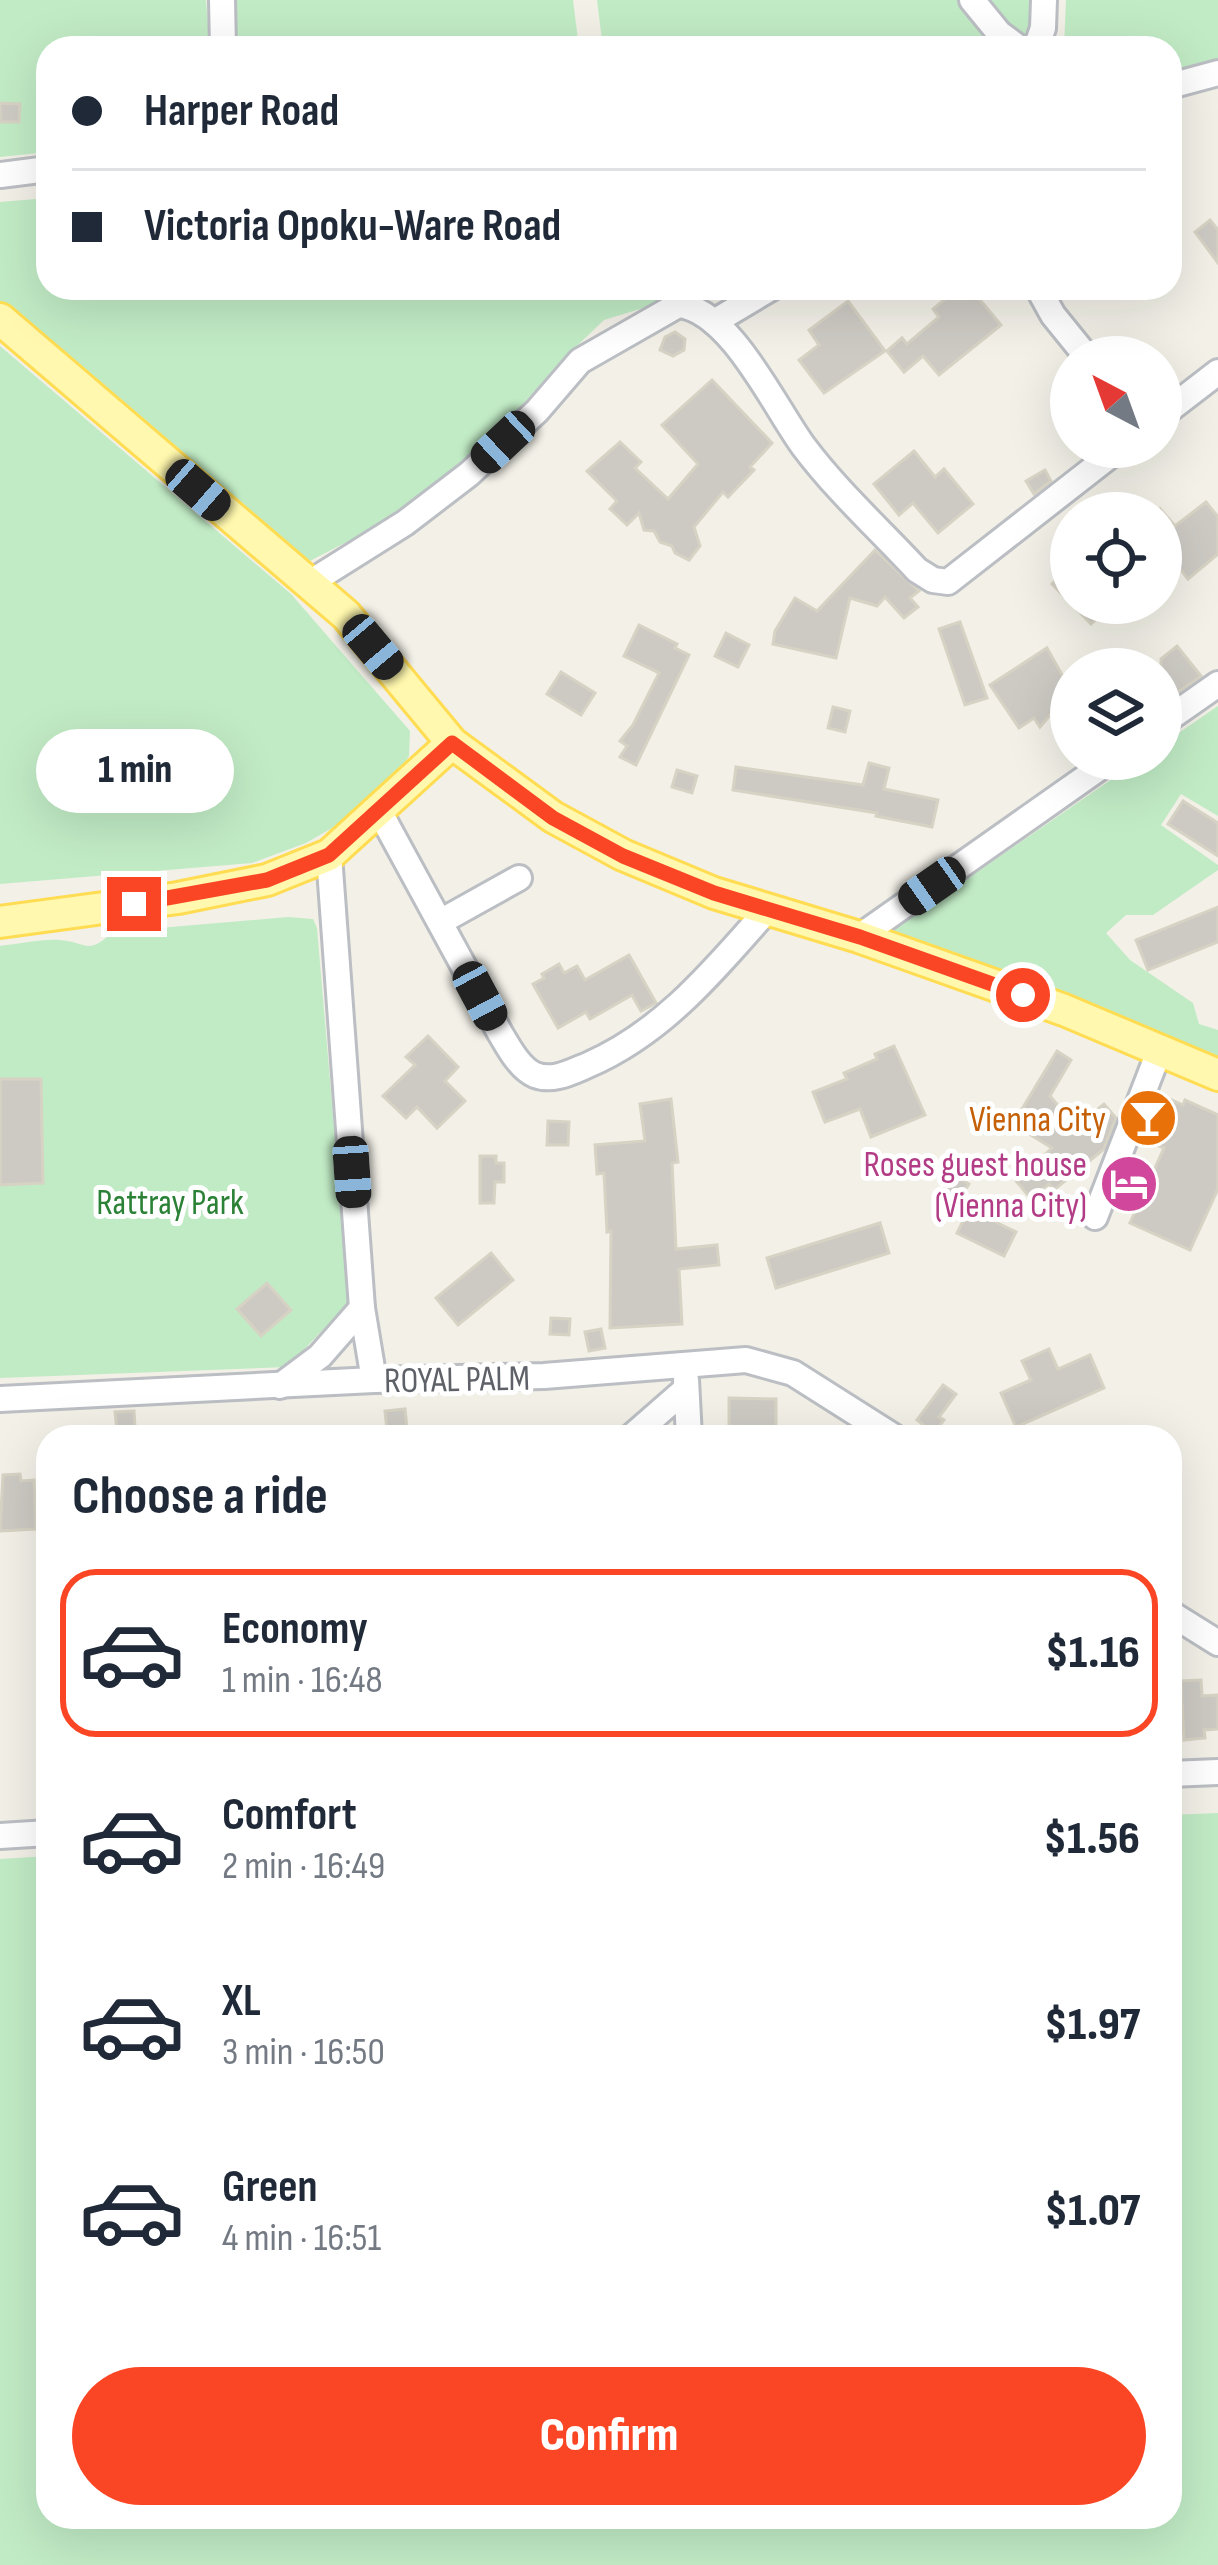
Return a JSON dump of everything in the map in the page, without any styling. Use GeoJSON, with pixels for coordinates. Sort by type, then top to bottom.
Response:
{"type":"FeatureCollection","features":[{"type":"Feature","properties":{"kind":"main road"},"geometry":{"type":"LineString","coordinates":[[0,319],[346,615],[452,743],[553,818],[623,856],[714,893],[860,937],[1064,1010],[1218,1075]]}},
{"type":"Feature","properties":{"kind":"main road"},"geometry":{"type":"LineString","coordinates":[[0,922],[178,898],[267,880],[329,855],[452,743]]}},
{"type":"Feature","properties":{"kind":"street"},"geometry":{"type":"LineString","coordinates":[[222,0],[223,36]]}},
{"type":"Feature","properties":{"kind":"street"},"geometry":{"type":"LineString","coordinates":[[972,0],[1003,36]]}},
{"type":"Feature","properties":{"kind":"street"},"geometry":{"type":"LineString","coordinates":[[1040,36],[1044,0]]}},
{"type":"Feature","properties":{"kind":"street"},"geometry":{"type":"LineString","coordinates":[[1182,83],[1218,73]]}},
{"type":"Feature","properties":{"kind":"street"},"geometry":{"type":"LineString","coordinates":[[0,175],[36,170]]}},
{"type":"Feature","properties":{"kind":"street"},"geometry":{"type":"LineString","coordinates":[[715,322],[751,300]]}},
{"type":"Feature","properties":{"kind":"street"},"geometry":{"type":"LineString","coordinates":[[1045,300],[1070,336]]}},
{"type":"Feature","properties":{"kind":"street"},"geometry":{"type":"LineString","coordinates":[[308,584],[470,474],[537,411],[580,361],[678,305],[694,307],[715,322],[755,372],[805,449],[917,570],[933,580],[948,582],[1094,468]]}},
{"type":"Feature","properties":{"kind":"street"},"geometry":{"type":"LineString","coordinates":[[1182,400],[1218,372]]}},
{"type":"Feature","properties":{"kind":"street"},"geometry":{"type":"LineString","coordinates":[[1182,709],[1218,684]]}},
{"type":"Feature","properties":{"kind":"street"},"geometry":{"type":"LineString","coordinates":[[860,937],[1082,780]]}},
{"type":"Feature","properties":{"kind":"street"},"geometry":{"type":"LineString","coordinates":[[378,809],[513,1054],[534,1075],[559,1078],[622,1050],[686,1000],[768,909]]}},
{"type":"Feature","properties":{"kind":"street"},"geometry":{"type":"LineString","coordinates":[[329,855],[362,1308],[374,1380]]}},
{"type":"Feature","properties":{"kind":"street"},"geometry":{"type":"LineString","coordinates":[[440,922],[519,878]]}},
{"type":"Feature","properties":{"kind":"street"},"geometry":{"type":"LineString","coordinates":[[1095,1217],[1160,1049]]}},
{"type":"Feature","properties":{"kind":"street"},"geometry":{"type":"LineString","coordinates":[[278,1388],[320,1356],[362,1308]]}},
{"type":"Feature","properties":{"kind":"street","name":"ROYAL PALM"},"geometry":{"type":"LineString","coordinates":[[0,1399],[374,1380],[685,1377],[746,1360],[793,1372],[875,1425]]}},
{"type":"Feature","properties":{"kind":"street"},"geometry":{"type":"LineString","coordinates":[[642,1425],[685,1377]]}},
{"type":"Feature","properties":{"kind":"street"},"geometry":{"type":"LineString","coordinates":[[685,1377],[688,1425]]}},
{"type":"Feature","properties":{"kind":"street"},"geometry":{"type":"LineString","coordinates":[[1182,1620],[1218,1643]]}},
{"type":"Feature","properties":{"kind":"street"},"geometry":{"type":"LineString","coordinates":[[1182,1774],[1218,1772]]}},
{"type":"Feature","properties":{"kind":"street"},"geometry":{"type":"LineString","coordinates":[[0,1836],[36,1834]]}},
{"type":"Feature","properties":{"kind":"green space"},"geometry":{"type":"Polygon","coordinates":[[[0,0],[206,0],[209,36],[36,36],[36,153],[0,157],[0,0]]]}},
{"type":"Feature","properties":{"kind":"green space"},"geometry":{"type":"Polygon","coordinates":[[[234,0],[573,0],[578,36],[236,36],[234,0]]]}},
{"type":"Feature","properties":{"kind":"green space"},"geometry":{"type":"Polygon","coordinates":[[[597,0],[1031,0],[1030,36],[602,36],[597,0]]]}},
{"type":"Feature","properties":{"kind":"green space"},"geometry":{"type":"Polygon","coordinates":[[[1066,0],[1218,0],[1218,66],[1182,74],[1182,36],[1064,36],[1066,0]]]}},
{"type":"Feature","properties":{"kind":"green space"},"geometry":{"type":"Polygon","coordinates":[[[36,199],[36,300],[678,300],[604,320],[493,439],[430,492],[385,522],[306,563],[0,305],[0,202],[36,199]]]}},
{"type":"Feature","properties":{"kind":"green space"},"geometry":{"type":"Polygon","coordinates":[[[0,346],[291,594],[410,731],[409,756],[398,775],[346,820],[306,843],[252,863],[0,884],[0,346]]]}},
{"type":"Feature","properties":{"kind":"green space"},"geometry":{"type":"Polygon","coordinates":[[[1218,706],[1218,816],[1181,794],[1161,825],[1218,865],[1218,870],[1153,915],[1126,915],[1106,933],[1130,960],[1193,1003],[1199,1024],[1218,1030],[1218,1060],[893,930],[1111,780],[1182,780],[1182,731],[1218,706]]]}},
{"type":"Feature","properties":{"kind":"green space","name":"Rattray Park"},"geometry":{"type":"Polygon","coordinates":[[[288,917],[313,919],[317,928],[349,1303],[287,1367],[0,1378],[0,946],[52,940],[91,946],[112,932],[288,917]]]}},
{"type":"Feature","properties":{"kind":"green space"},"geometry":{"type":"Polygon","coordinates":[[[1218,1813],[1218,2565],[0,2565],[0,1859],[36,1857],[36,2529],[1182,2529],[1182,1814],[1218,1813]]]}},
{"type":"Feature","properties":{"kind":"building"},"geometry":{"type":"Polygon","coordinates":[[[0,103],[20,104],[19,122],[0,122],[0,103]]]}},
{"type":"Feature","properties":{"kind":"building"},"geometry":{"type":"Polygon","coordinates":[[[1210,220],[1218,230],[1218,263],[1195,232],[1210,220]]]}},
{"type":"Feature","properties":{"kind":"building"},"geometry":{"type":"Polygon","coordinates":[[[944,300],[980,300],[1001,325],[939,375],[923,356],[904,372],[887,351],[902,338],[907,344],[939,317],[933,309],[944,300]]]}},
{"type":"Feature","properties":{"kind":"building"},"geometry":{"type":"Polygon","coordinates":[[[848,301],[885,351],[824,393],[799,360],[819,345],[809,330],[848,301]]]}},
{"type":"Feature","properties":{"kind":"building"},"geometry":{"type":"Polygon","coordinates":[[[675,332],[685,339],[684,350],[673,356],[660,350],[665,337],[675,332]]]}},
{"type":"Feature","properties":{"kind":"building"},"geometry":{"type":"Polygon","coordinates":[[[712,380],[772,443],[750,467],[754,470],[728,497],[723,492],[694,527],[700,546],[689,560],[660,542],[654,531],[644,530],[639,513],[627,525],[610,509],[617,501],[587,471],[620,442],[641,462],[635,468],[668,499],[698,464],[662,425],[712,380]]]}},
{"type":"Feature","properties":{"kind":"building"},"geometry":{"type":"Polygon","coordinates":[[[914,451],[935,477],[944,469],[973,504],[938,533],[913,503],[899,515],[874,484],[914,451]]]}},
{"type":"Feature","properties":{"kind":"building"},"geometry":{"type":"Polygon","coordinates":[[[1045,470],[1051,481],[1034,494],[1026,481],[1045,470]]]}},
{"type":"Feature","properties":{"kind":"building"},"geometry":{"type":"Polygon","coordinates":[[[1206,502],[1218,517],[1218,554],[1188,579],[1182,571],[1182,521],[1206,502]]]}},
{"type":"Feature","properties":{"kind":"building"},"geometry":{"type":"Polygon","coordinates":[[[875,550],[919,591],[910,598],[918,607],[904,618],[885,597],[877,606],[850,598],[836,658],[773,644],[775,631],[795,598],[817,611],[875,550]]]}},
{"type":"Feature","properties":{"kind":"building"},"geometry":{"type":"Polygon","coordinates":[[[960,622],[987,698],[965,705],[939,629],[960,622]]]}},
{"type":"Feature","properties":{"kind":"building"},"geometry":{"type":"Polygon","coordinates":[[[639,625],[689,655],[636,765],[620,757],[627,746],[620,741],[659,673],[624,656],[639,625]]]}},
{"type":"Feature","properties":{"kind":"building"},"geometry":{"type":"Polygon","coordinates":[[[726,633],[749,645],[738,667],[715,656],[726,633]]]}},
{"type":"Feature","properties":{"kind":"building"},"geometry":{"type":"Polygon","coordinates":[[[1047,648],[1050,715],[1040,727],[1034,718],[1019,728],[990,685],[1047,648]]]}},
{"type":"Feature","properties":{"kind":"building"},"geometry":{"type":"Polygon","coordinates":[[[1182,652],[1201,676],[1182,689],[1182,652]]]}},
{"type":"Feature","properties":{"kind":"building"},"geometry":{"type":"Polygon","coordinates":[[[561,672],[595,693],[581,715],[547,694],[561,672]]]}},
{"type":"Feature","properties":{"kind":"building"},"geometry":{"type":"Polygon","coordinates":[[[833,707],[850,711],[845,732],[828,728],[833,707]]]}},
{"type":"Feature","properties":{"kind":"building"},"geometry":{"type":"Polygon","coordinates":[[[869,763],[889,768],[884,789],[938,800],[932,827],[877,813],[733,790],[736,767],[863,785],[869,763]]]}},
{"type":"Feature","properties":{"kind":"building"},"geometry":{"type":"Polygon","coordinates":[[[677,770],[697,776],[692,793],[672,787],[677,770]]]}},
{"type":"Feature","properties":{"kind":"building"},"geometry":{"type":"Polygon","coordinates":[[[1183,801],[1218,823],[1218,856],[1168,824],[1183,801]]]}},
{"type":"Feature","properties":{"kind":"building"},"geometry":{"type":"Polygon","coordinates":[[[1218,907],[1218,942],[1148,970],[1136,940],[1218,907]]]}},
{"type":"Feature","properties":{"kind":"building"},"geometry":{"type":"Polygon","coordinates":[[[629,955],[656,1003],[641,1011],[632,995],[590,1019],[586,1012],[558,1028],[533,984],[544,978],[542,974],[559,964],[564,973],[577,966],[585,980],[629,955]]]}},
{"type":"Feature","properties":{"kind":"building"},"geometry":{"type":"Polygon","coordinates":[[[428,1036],[458,1067],[445,1081],[465,1101],[437,1128],[417,1107],[406,1118],[383,1096],[415,1065],[406,1057],[428,1036]]]}},
{"type":"Feature","properties":{"kind":"building"},"geometry":{"type":"Polygon","coordinates":[[[894,1046],[925,1115],[871,1137],[860,1109],[825,1122],[813,1092],[847,1079],[844,1073],[894,1046]]]}},
{"type":"Feature","properties":{"kind":"building"},"geometry":{"type":"Polygon","coordinates":[[[1057,1051],[1071,1060],[1050,1096],[1076,1127],[1104,1104],[1116,1118],[1104,1149],[1054,1190],[1049,1184],[1031,1199],[1016,1181],[1052,1148],[1013,1124],[1057,1051]]]}},
{"type":"Feature","properties":{"kind":"building"},"geometry":{"type":"Polygon","coordinates":[[[0,1079],[41,1079],[43,1183],[0,1185],[0,1079]]]}},
{"type":"Feature","properties":{"kind":"building"},"geometry":{"type":"Polygon","coordinates":[[[671,1099],[678,1162],[672,1163],[676,1249],[717,1245],[719,1265],[679,1269],[682,1324],[610,1328],[611,1231],[607,1232],[604,1173],[597,1174],[595,1145],[645,1141],[640,1104],[671,1099]]]}},
{"type":"Feature","properties":{"kind":"building"},"geometry":{"type":"Polygon","coordinates":[[[1172,1100],[1183,1105],[1185,1100],[1218,1115],[1218,1189],[1190,1250],[1130,1223],[1164,1148],[1152,1143],[1172,1100]]]}},
{"type":"Feature","properties":{"kind":"building"},"geometry":{"type":"Polygon","coordinates":[[[548,1121],[569,1122],[568,1145],[547,1145],[548,1121]]]}},
{"type":"Feature","properties":{"kind":"building"},"geometry":{"type":"Polygon","coordinates":[[[480,1156],[496,1156],[496,1163],[504,1163],[504,1182],[495,1182],[494,1203],[480,1203],[480,1156]]]}},
{"type":"Feature","properties":{"kind":"building"},"geometry":{"type":"Polygon","coordinates":[[[953,1174],[969,1184],[954,1208],[938,1199],[953,1174]]]}},
{"type":"Feature","properties":{"kind":"building"},"geometry":{"type":"Polygon","coordinates":[[[969,1209],[1016,1232],[1004,1256],[957,1233],[969,1209]]]}},
{"type":"Feature","properties":{"kind":"building"},"geometry":{"type":"Polygon","coordinates":[[[880,1223],[889,1253],[776,1288],[767,1258],[880,1223]]]}},
{"type":"Feature","properties":{"kind":"building"},"geometry":{"type":"Polygon","coordinates":[[[491,1253],[513,1280],[458,1325],[436,1298],[491,1253]]]}},
{"type":"Feature","properties":{"kind":"building"},"geometry":{"type":"Polygon","coordinates":[[[267,1283],[291,1310],[261,1336],[237,1309],[267,1283]]]}},
{"type":"Feature","properties":{"kind":"building"},"geometry":{"type":"Polygon","coordinates":[[[551,1318],[570,1319],[569,1335],[550,1334],[551,1318]]]}},
{"type":"Feature","properties":{"kind":"building"},"geometry":{"type":"Polygon","coordinates":[[[601,1329],[605,1348],[589,1351],[585,1332],[601,1329]]]}},
{"type":"Feature","properties":{"kind":"building"},"geometry":{"type":"Polygon","coordinates":[[[1049,1349],[1058,1369],[1090,1355],[1104,1388],[1015,1425],[1001,1393],[1031,1380],[1022,1361],[1049,1349]]]}},
{"type":"Feature","properties":{"kind":"building"},"geometry":{"type":"Polygon","coordinates":[[[943,1385],[956,1394],[939,1417],[944,1420],[940,1425],[917,1420],[943,1385]]]}},
{"type":"Feature","properties":{"kind":"building"},"geometry":{"type":"Polygon","coordinates":[[[729,1398],[776,1399],[776,1425],[729,1425],[729,1398]]]}},
{"type":"Feature","properties":{"kind":"building"},"geometry":{"type":"Polygon","coordinates":[[[405,1409],[407,1425],[386,1425],[385,1411],[405,1409]]]}},
{"type":"Feature","properties":{"kind":"building"},"geometry":{"type":"Polygon","coordinates":[[[134,1411],[135,1425],[116,1425],[115,1412],[134,1411]]]}},
{"type":"Feature","properties":{"kind":"building"},"geometry":{"type":"Polygon","coordinates":[[[20,1474],[21,1481],[34,1480],[36,1529],[0,1531],[3,1475],[20,1474]]]}},
{"type":"Feature","properties":{"kind":"building"},"geometry":{"type":"Polygon","coordinates":[[[1201,1680],[1202,1696],[1218,1695],[1218,1729],[1204,1730],[1205,1738],[1184,1740],[1182,1681],[1201,1680]]]}},
{"type":"Feature","properties":{"kind":"place","name":"Vienna City"},"geometry":{"type":"Point","coordinates":[1148,1118]}},
{"type":"Feature","properties":{"kind":"place","name":"Roses guest house (Vienna City)"},"geometry":{"type":"Point","coordinates":[1129,1184]}},
{"type":"Feature","properties":{"kind":"route"},"geometry":{"type":"LineString","coordinates":[[134,904],[267,880],[329,855],[452,743],[553,818],[623,856],[714,893],[860,937],[1023,995]]}}]}
